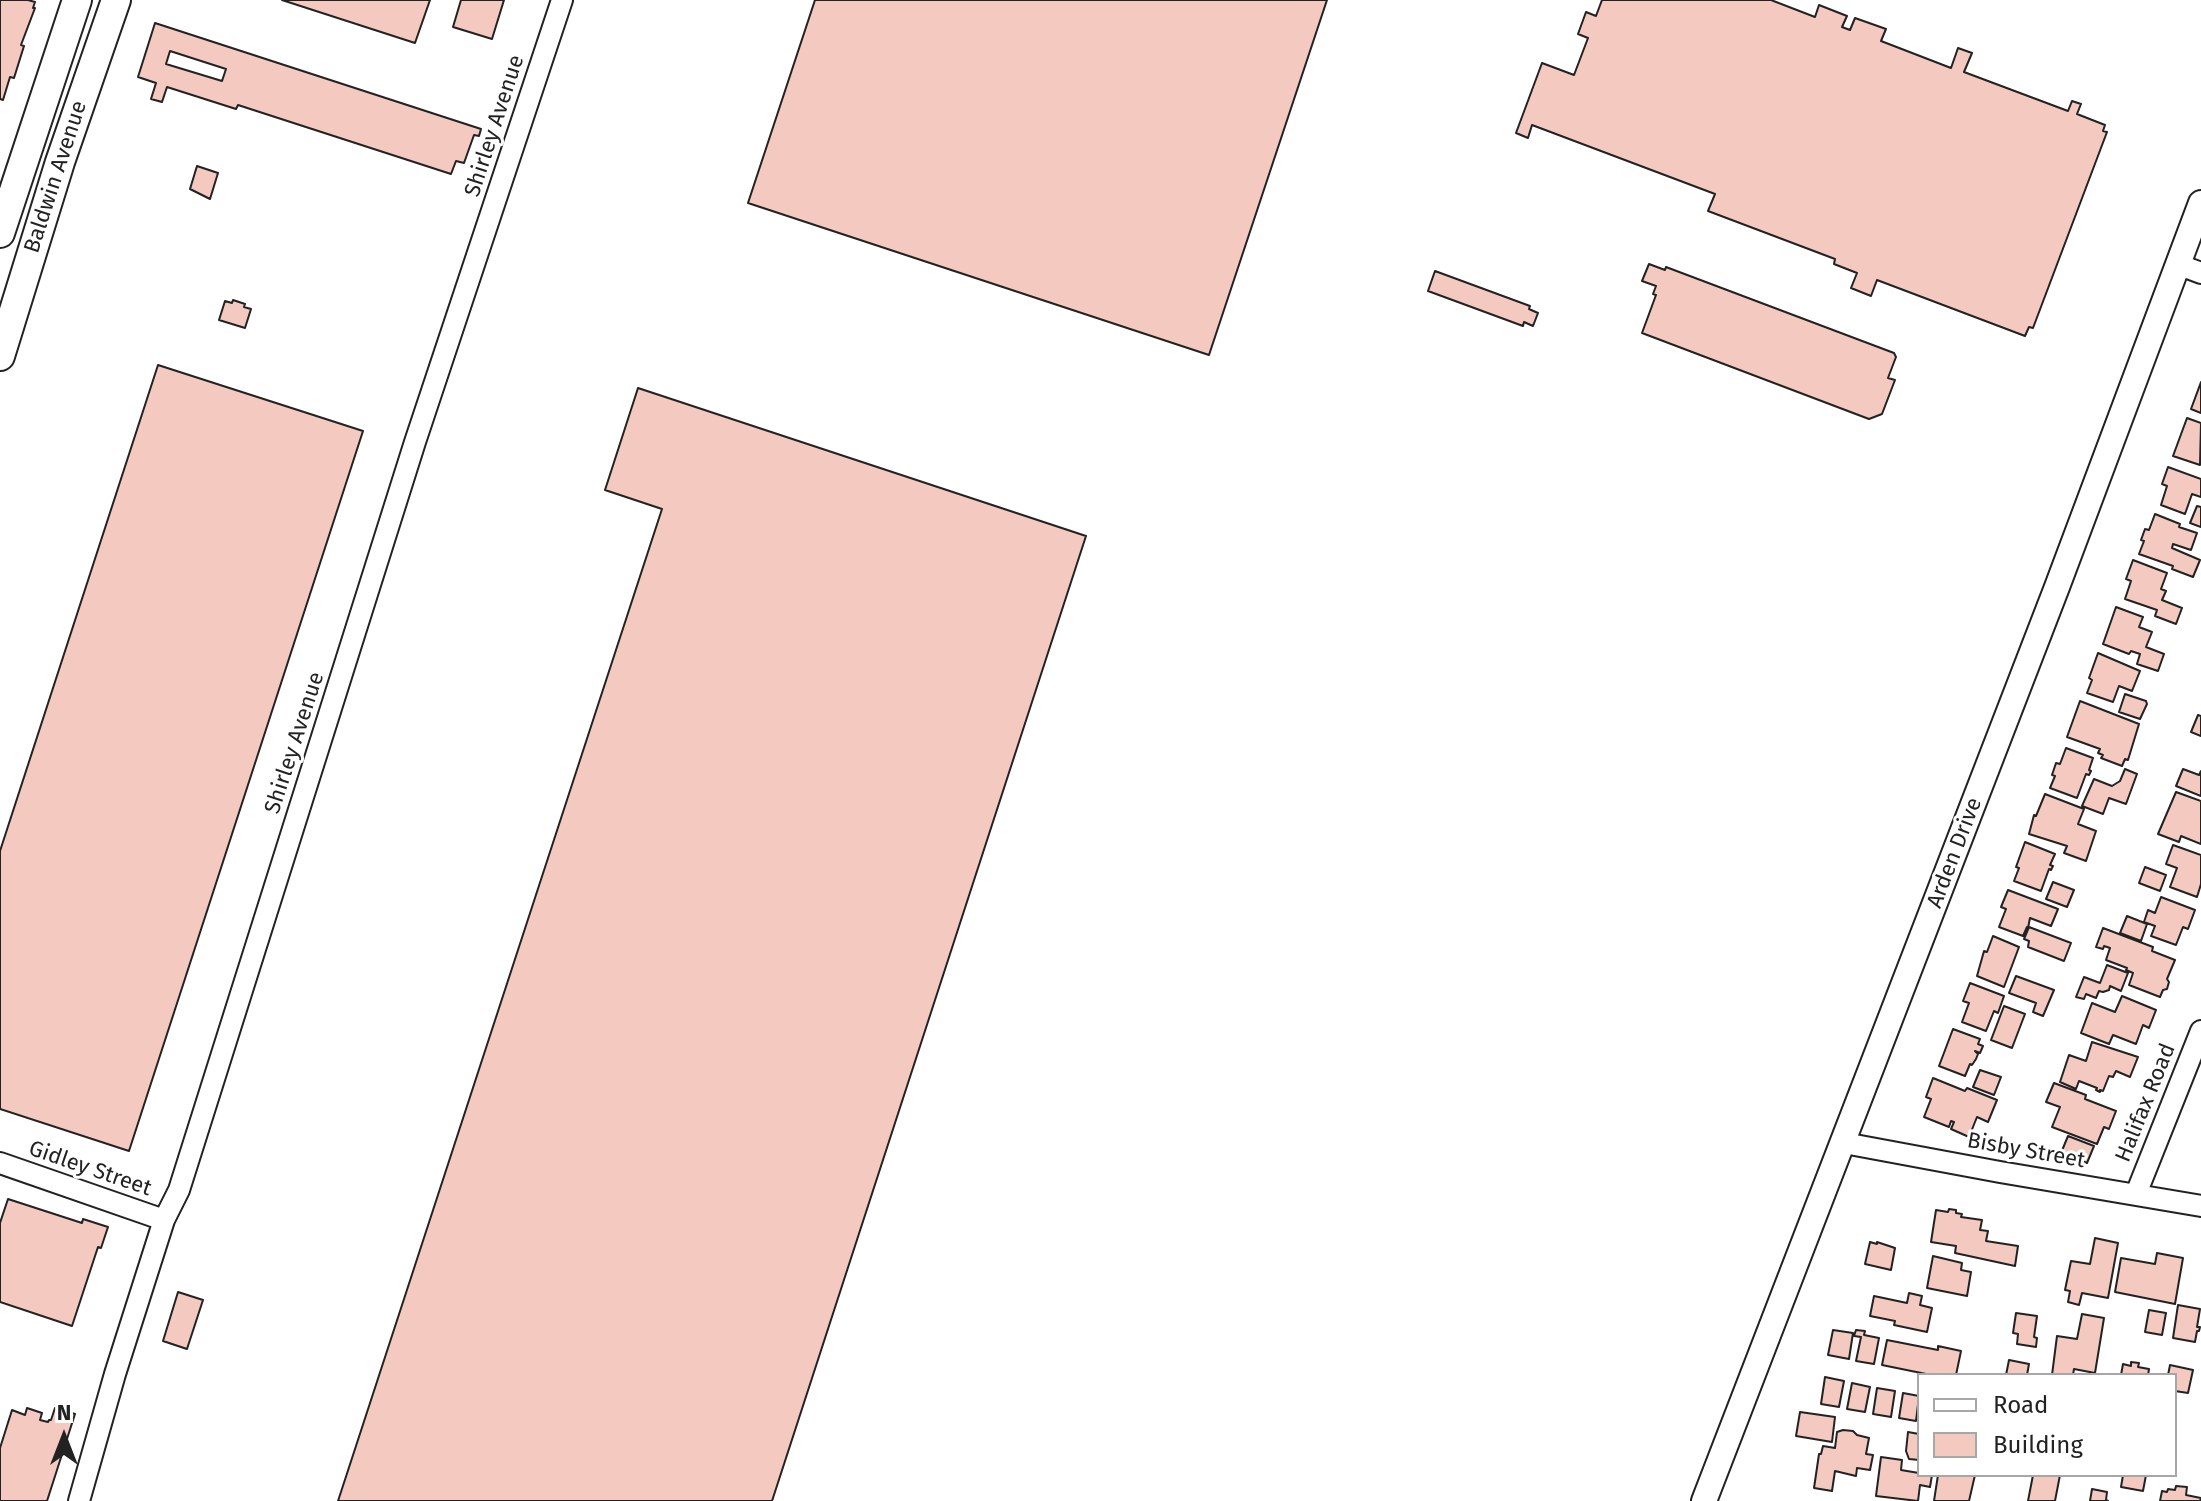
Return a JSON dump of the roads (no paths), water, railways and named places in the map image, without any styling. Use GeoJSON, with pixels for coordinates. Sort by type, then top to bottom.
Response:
{"type":"FeatureCollection","features":[{"type":"Feature","properties":{"kind":"main road","name":"Baldwin Avenue"},"geometry":{"type":"LineString","coordinates":[[0,233],[77,0]]}},
{"type":"Feature","properties":{"kind":"main road","name":"Baldwin Avenue"},"geometry":{"type":"LineString","coordinates":[[0,356],[60,162],[116,0]]}},
{"type":"Feature","properties":{"kind":"street","name":"Shirley Avenue"},"geometry":{"type":"LineString","coordinates":[[79,1501],[164,1220],[179,1190],[415,442],[562,0]]}},
{"type":"Feature","properties":{"kind":"street","name":"Arden Drive"},"geometry":{"type":"LineString","coordinates":[[1704,1501],[2063,574],[2201,203]]}},
{"type":"Feature","properties":{"kind":"street"},"geometry":{"type":"LineString","coordinates":[[2177,264],[2201,273]]}},
{"type":"Feature","properties":{"kind":"street","name":"Halifax Road"},"geometry":{"type":"LineString","coordinates":[[2136,1194],[2201,1031]]}},
{"type":"Feature","properties":{"kind":"street","name":"Bisby Street"},"geometry":{"type":"LineString","coordinates":[[1844,1143],[2201,1206]]}},
{"type":"Feature","properties":{"kind":"street","name":"Gidley Street"},"geometry":{"type":"LineString","coordinates":[[0,1163],[164,1220]]}}]}
